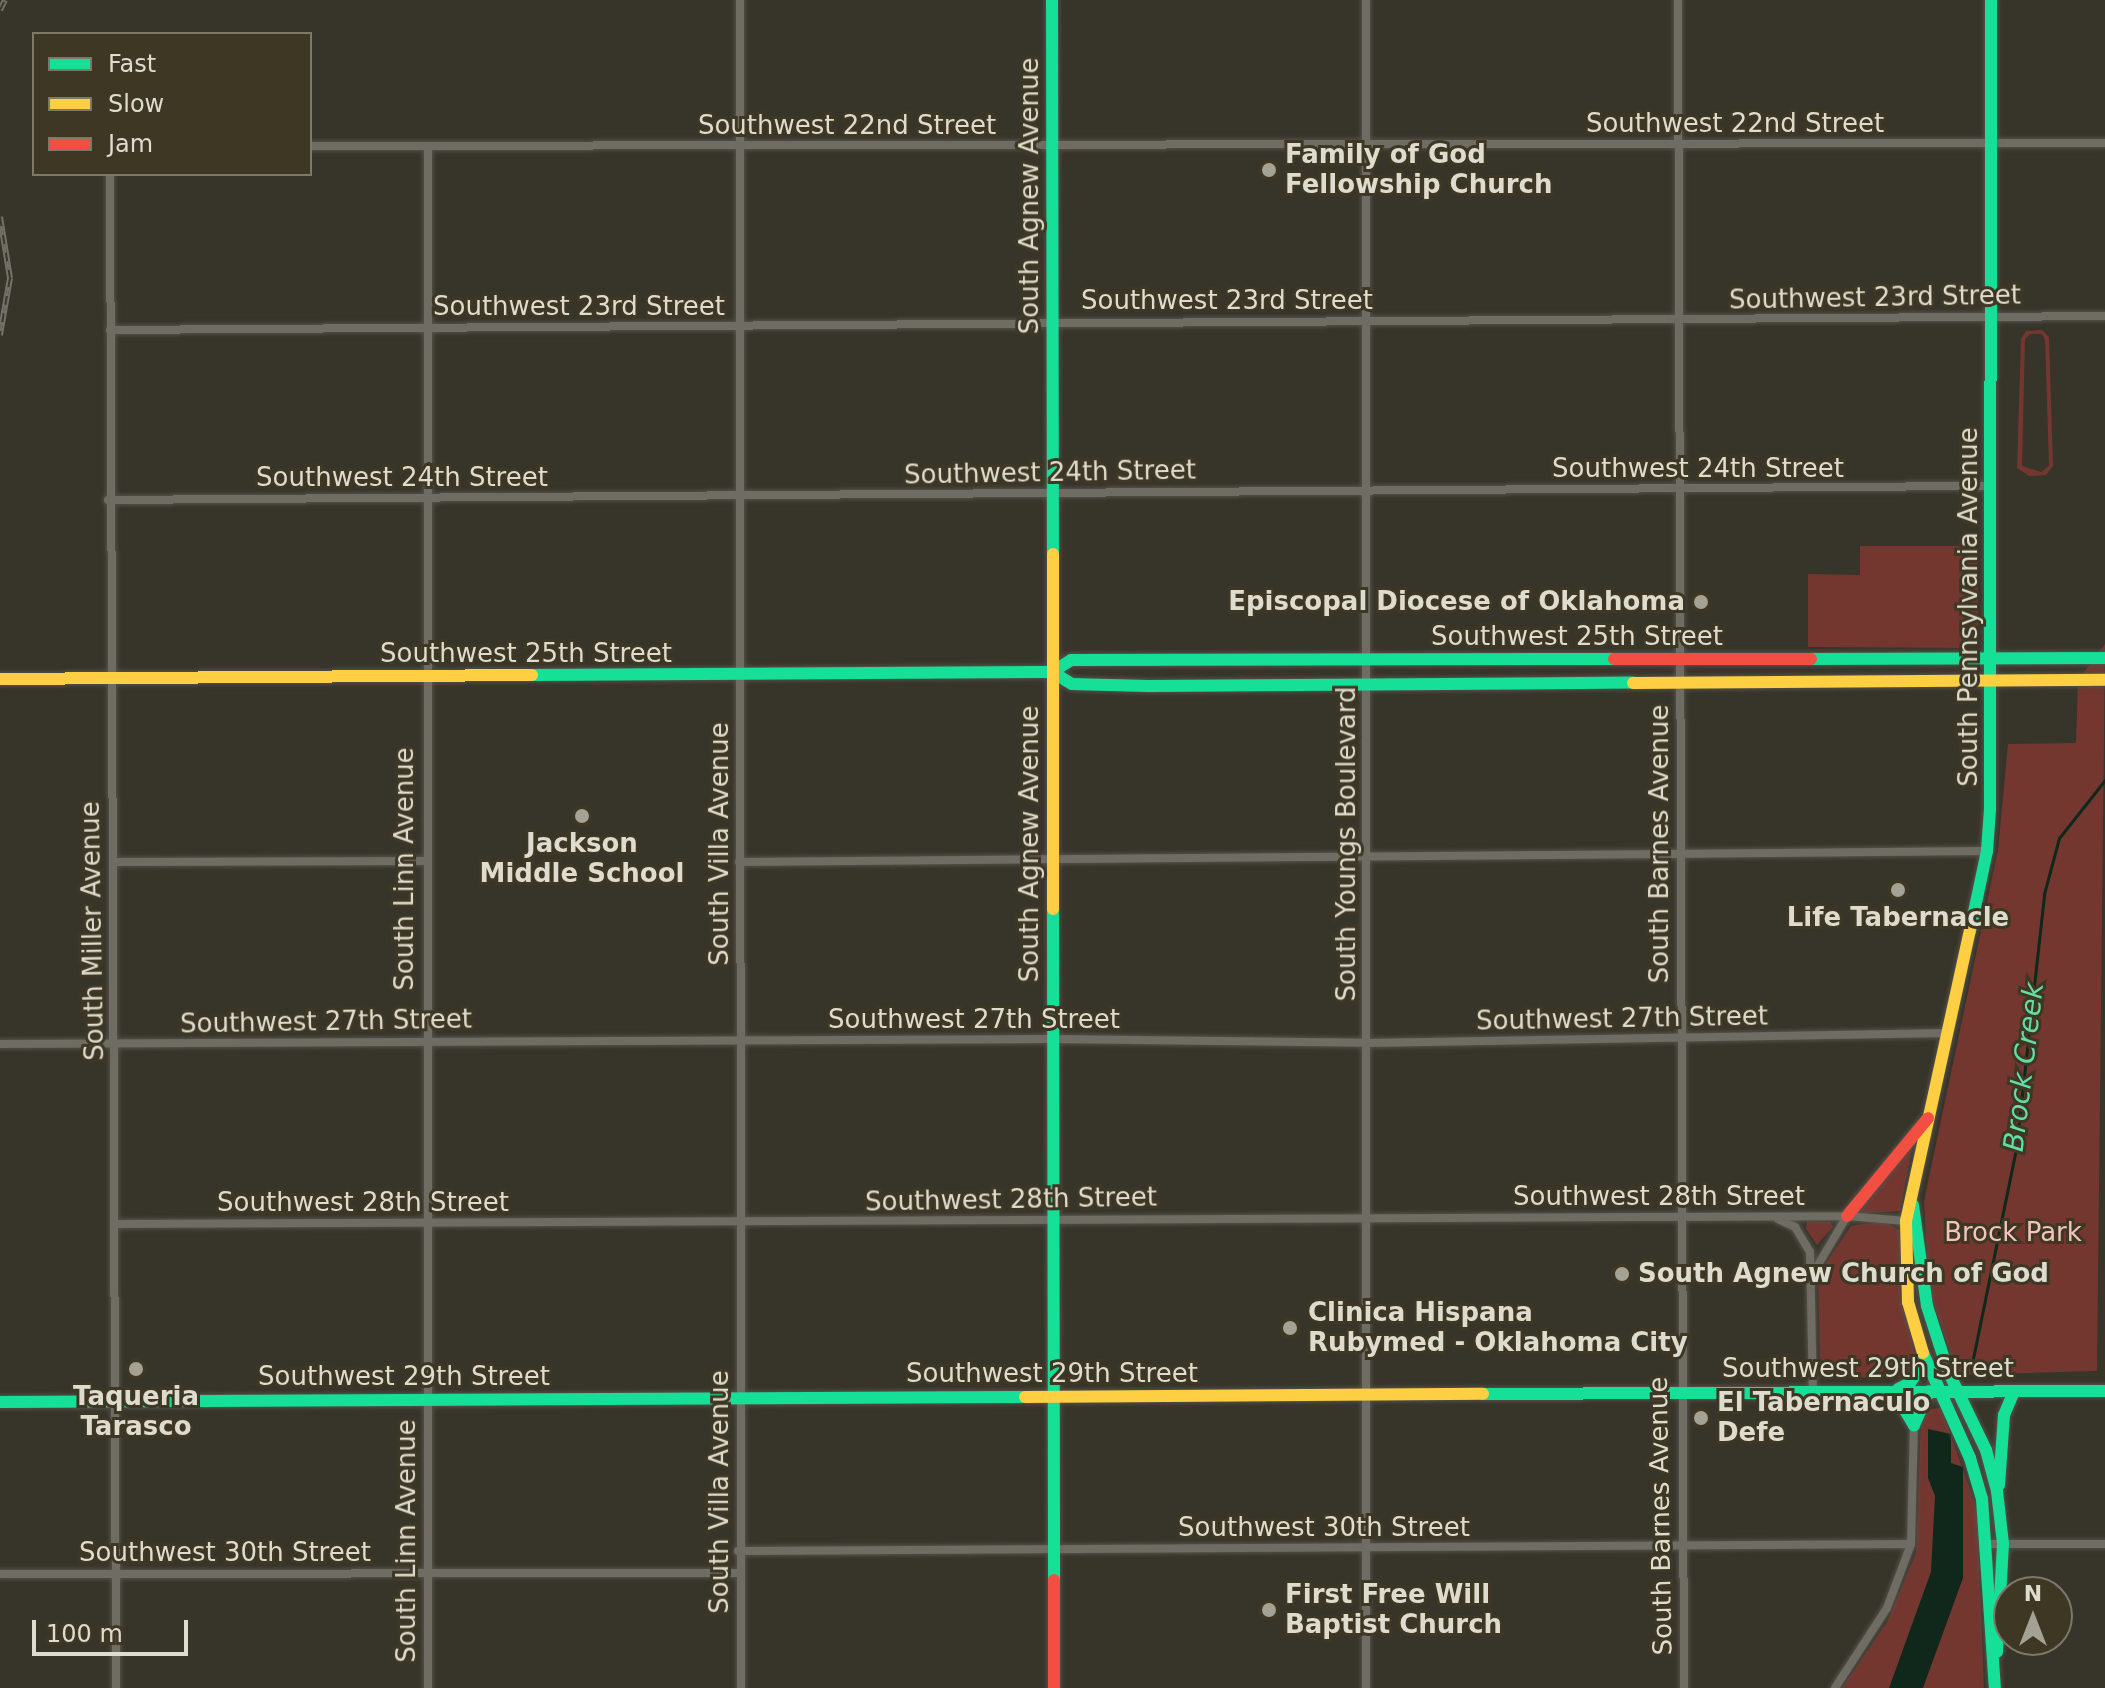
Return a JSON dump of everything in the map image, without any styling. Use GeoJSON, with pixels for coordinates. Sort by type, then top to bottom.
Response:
{"type":"FeatureCollection","features":[{"type":"Feature","properties":{"kind":"main road","name":"South Agnew Avenue"},"geometry":{"type":"LineString","coordinates":[[1052,0],[1054,1688]]}},
{"type":"Feature","properties":{"kind":"main road","name":"South Pennsylvania Avenue"},"geometry":{"type":"LineString","coordinates":[[1991,0],[1992,680],[1987,851],[1913,1205],[1906,1221],[1906,1293],[1934,1392],[1976,1475],[1986,1544],[1995,1688]]}},
{"type":"Feature","properties":{"kind":"main road","name":"Southwest 25th Street"},"geometry":{"type":"LineString","coordinates":[[1052,672],[1071,660],[2105,658]]}},
{"type":"Feature","properties":{"kind":"main road","name":"Southwest 25th Street"},"geometry":{"type":"LineString","coordinates":[[0,679],[1052,672],[1072,684],[2105,680]]}},
{"type":"Feature","properties":{"kind":"main road"},"geometry":{"type":"LineString","coordinates":[[1847,1216],[1930,1115]]}},
{"type":"Feature","properties":{"kind":"main road","name":"South Pennsylvania Avenue"},"geometry":{"type":"LineString","coordinates":[[1913,1205],[1927,1306],[1959,1391],[1986,1450],[1997,1491],[2003,1544],[1994,1671]]}},
{"type":"Feature","properties":{"kind":"main road"},"geometry":{"type":"LineString","coordinates":[[1925,1361],[1910,1383],[1894,1392],[1914,1425],[1934,1392]]}},
{"type":"Feature","properties":{"kind":"main road"},"geometry":{"type":"LineString","coordinates":[[1997,1491],[2004,1415],[2014,1391]]}},
{"type":"Feature","properties":{"kind":"main road","name":"Southwest 29th Street"},"geometry":{"type":"LineString","coordinates":[[0,1402],[2105,1391]]}},
{"type":"Feature","properties":{"kind":"street","name":"South Villa Avenue"},"geometry":{"type":"LineString","coordinates":[[740,0],[737,497],[741,1223],[738,1551],[741,1688]]}},
{"type":"Feature","properties":{"kind":"street","name":"South Youngs Boulevard"},"geometry":{"type":"LineString","coordinates":[[1366,0],[1366,1688]]}},
{"type":"Feature","properties":{"kind":"street","name":"South Barnes Avenue"},"geometry":{"type":"LineString","coordinates":[[1678,0],[1679,1392],[1684,1688]]}},
{"type":"Feature","properties":{"kind":"street","name":"Southwest 22nd Street"},"geometry":{"type":"LineString","coordinates":[[312,146],[1365,147],[2105,143]]}},
{"type":"Feature","properties":{"kind":"street","name":"South Linn Avenue"},"geometry":{"type":"LineString","coordinates":[[428,146],[425,677],[428,1688]]}},
{"type":"Feature","properties":{"kind":"street","name":"South Miller Avenue"},"geometry":{"type":"LineString","coordinates":[[110,176],[108,500],[113,862],[115,1224],[112,1401],[116,1688]]}},
{"type":"Feature","properties":{"kind":"street","name":"Southwest 23rd Street"},"geometry":{"type":"LineString","coordinates":[[110,330],[427,326],[737,328],[1051,320],[1366,322],[2105,316]]}},
{"type":"Feature","properties":{"kind":"street","name":"Southwest 24th Street"},"geometry":{"type":"LineString","coordinates":[[108,500],[1992,486]]}},
{"type":"Feature","properties":{"kind":"street"},"geometry":{"type":"LineString","coordinates":[[739,862],[1681,857],[1987,851]]}},
{"type":"Feature","properties":{"kind":"street"},"geometry":{"type":"LineString","coordinates":[[113,862],[425,861]]}},
{"type":"Feature","properties":{"kind":"street","name":"Southwest 27th Street"},"geometry":{"type":"LineString","coordinates":[[0,1044],[1052,1039],[1367,1043],[1948,1033]]}},
{"type":"Feature","properties":{"kind":"street"},"geometry":{"type":"LineString","coordinates":[[1814,1271],[1847,1216]]}},
{"type":"Feature","properties":{"kind":"street","name":"Southwest 28th Street"},"geometry":{"type":"LineString","coordinates":[[115,1224],[1847,1216],[1906,1221]]}},
{"type":"Feature","properties":{"kind":"street"},"geometry":{"type":"LineString","coordinates":[[1774,1217],[1795,1227],[1810,1252],[1814,1271],[1813,1392]]}},
{"type":"Feature","properties":{"kind":"street"},"geometry":{"type":"LineString","coordinates":[[1835,1688],[1887,1608],[1911,1544],[1914,1425]]}},
{"type":"Feature","properties":{"kind":"street","name":"Southwest 30th Street"},"geometry":{"type":"LineString","coordinates":[[738,1551],[1911,1544]]}},
{"type":"Feature","properties":{"kind":"street"},"geometry":{"type":"LineString","coordinates":[[1986,1544],[2105,1544]]}},
{"type":"Feature","properties":{"kind":"street","name":"Southwest 30th Street"},"geometry":{"type":"LineString","coordinates":[[0,1574],[739,1573]]}},
{"type":"Feature","properties":{"kind":"green space"},"geometry":{"type":"Polygon","coordinates":[[[2042,330],[2049,337],[2053,466],[2046,475],[2029,476],[2017,468],[2021,339],[2026,331],[2042,330]],[[2030,334],[2025,339],[2022,466],[2041,472],[2049,466],[2045,340],[2042,334],[2030,334]]]}},
{"type":"Feature","properties":{"kind":"green space"},"geometry":{"type":"Polygon","coordinates":[[[1860,546],[1978,546],[1978,639],[1966,648],[1808,647],[1808,574],[1860,575],[1860,546]]]}},
{"type":"Feature","properties":{"kind":"green space","name":"Brock Park"},"geometry":{"type":"Polygon","coordinates":[[[2105,644],[2097,1371],[1958,1375],[1929,1292],[1924,1201],[1998,850],[2008,744],[2076,743],[2078,680],[2105,644]]]}},
{"type":"Feature","properties":{"kind":"green space"},"geometry":{"type":"Polygon","coordinates":[[[1914,1139],[1900,1211],[1855,1214],[1914,1139]]]}},
{"type":"Feature","properties":{"kind":"green space"},"geometry":{"type":"Polygon","coordinates":[[[1807,1221],[1831,1222],[1833,1227],[1817,1245],[1806,1229],[1807,1221]]]}},
{"type":"Feature","properties":{"kind":"green space"},"geometry":{"type":"Polygon","coordinates":[[[1883,1221],[1900,1230],[1901,1296],[1917,1361],[1902,1377],[1830,1378],[1820,1363],[1818,1275],[1851,1226],[1883,1221]]]}},
{"type":"Feature","properties":{"kind":"green space"},"geometry":{"type":"Polygon","coordinates":[[[1941,1408],[1977,1509],[1984,1688],[1842,1688],[1887,1622],[1916,1553],[1921,1418],[1929,1409],[1941,1408]]]}},
{"type":"Feature","properties":{"kind":"shaded area"},"geometry":{"type":"Polygon","coordinates":[[[1928,1429],[1951,1434],[1951,1463],[1963,1467],[1963,1578],[1923,1688],[1889,1688],[1931,1572],[1935,1496],[1928,1478],[1928,1429]]]}},
{"type":"Feature","properties":{"kind":"waterway","name":"Brock Creek"},"geometry":{"type":"LineString","coordinates":[[1971,1368],[2016,1149],[2044,894],[2059,838],[2105,780]]}},
{"type":"Feature","properties":{"kind":"railway"},"geometry":{"type":"LineString","coordinates":[[0,10],[5,0]]}},
{"type":"Feature","properties":{"kind":"railway"},"geometry":{"type":"LineString","coordinates":[[0,217],[10,278],[0,335]]}},
{"type":"Feature","properties":{"kind":"traffic: fast"},"geometry":{"type":"LineString","coordinates":[[1052,0],[1053,554]]}},
{"type":"Feature","properties":{"kind":"traffic: fast"},"geometry":{"type":"LineString","coordinates":[[1970,931],[1987,851],[1990,809],[1991,0]]}},
{"type":"Feature","properties":{"kind":"traffic: fast"},"geometry":{"type":"LineString","coordinates":[[1811,659],[2105,658]]}},
{"type":"Feature","properties":{"kind":"traffic: fast"},"geometry":{"type":"LineString","coordinates":[[1052,672],[1071,660],[1614,659]]}},
{"type":"Feature","properties":{"kind":"traffic: fast"},"geometry":{"type":"LineString","coordinates":[[532,675],[1052,672],[1072,684],[1148,686],[1633,683]]}},
{"type":"Feature","properties":{"kind":"traffic: fast"},"geometry":{"type":"LineString","coordinates":[[1053,909],[1054,1580]]}},
{"type":"Feature","properties":{"kind":"traffic: fast"},"geometry":{"type":"LineString","coordinates":[[1913,1205],[1927,1306],[1948,1371],[1986,1450],[1997,1491],[2003,1544],[2001,1576]]}},
{"type":"Feature","properties":{"kind":"traffic: fast"},"geometry":{"type":"LineString","coordinates":[[1923,1353],[1970,1458],[1982,1499],[1995,1688]]}},
{"type":"Feature","properties":{"kind":"traffic: fast"},"geometry":{"type":"LineString","coordinates":[[1898,1389],[1910,1383],[1925,1361]]}},
{"type":"Feature","properties":{"kind":"traffic: fast"},"geometry":{"type":"LineString","coordinates":[[1914,1425],[1929,1391]]}},
{"type":"Feature","properties":{"kind":"traffic: fast"},"geometry":{"type":"LineString","coordinates":[[1999,1485],[2004,1415],[2014,1391]]}},
{"type":"Feature","properties":{"kind":"traffic: fast"},"geometry":{"type":"LineString","coordinates":[[1483,1394],[2105,1391]]}},
{"type":"Feature","properties":{"kind":"traffic: fast"},"geometry":{"type":"LineString","coordinates":[[1894,1392],[1914,1425]]}},
{"type":"Feature","properties":{"kind":"traffic: fast"},"geometry":{"type":"LineString","coordinates":[[0,1402],[1025,1397]]}},
{"type":"Feature","properties":{"kind":"traffic: slow"},"geometry":{"type":"LineString","coordinates":[[1053,554],[1053,909]]}},
{"type":"Feature","properties":{"kind":"traffic: slow"},"geometry":{"type":"LineString","coordinates":[[0,679],[532,675]]}},
{"type":"Feature","properties":{"kind":"traffic: slow"},"geometry":{"type":"LineString","coordinates":[[1633,683],[2105,680]]}},
{"type":"Feature","properties":{"kind":"traffic: slow"},"geometry":{"type":"LineString","coordinates":[[1923,1353],[1908,1302],[1906,1221],[1970,931]]}},
{"type":"Feature","properties":{"kind":"traffic: slow"},"geometry":{"type":"LineString","coordinates":[[1025,1397],[1483,1394]]}},
{"type":"Feature","properties":{"kind":"traffic: jam"},"geometry":{"type":"LineString","coordinates":[[1614,659],[1811,659]]}},
{"type":"Feature","properties":{"kind":"traffic: jam"},"geometry":{"type":"LineString","coordinates":[[1847,1216],[1928,1118]]}},
{"type":"Feature","properties":{"kind":"traffic: jam"},"geometry":{"type":"LineString","coordinates":[[1054,1580],[1054,1688]]}},
{"type":"Feature","properties":{"kind":"place","name":"Family of God Fellowship Church"},"geometry":{"type":"Point","coordinates":[1269,170]}},
{"type":"Feature","properties":{"kind":"place","name":"Episcopal Diocese of Oklahoma"},"geometry":{"type":"Point","coordinates":[1701,602]}},
{"type":"Feature","properties":{"kind":"place","name":"Jackson Middle School"},"geometry":{"type":"Point","coordinates":[582,816]}},
{"type":"Feature","properties":{"kind":"place","name":"Life Tabernacle"},"geometry":{"type":"Point","coordinates":[1898,890]}},
{"type":"Feature","properties":{"kind":"place","name":"South Agnew Church of God"},"geometry":{"type":"Point","coordinates":[1622,1274]}},
{"type":"Feature","properties":{"kind":"place","name":"Clinica Hispana Rubymed - Oklahoma City"},"geometry":{"type":"Point","coordinates":[1290,1328]}},
{"type":"Feature","properties":{"kind":"place","name":"Taqueria Tarasco"},"geometry":{"type":"Point","coordinates":[136,1369]}},
{"type":"Feature","properties":{"kind":"place","name":"El Tabernaculo Defe"},"geometry":{"type":"Point","coordinates":[1701,1418]}},
{"type":"Feature","properties":{"kind":"place","name":"First Free Will Baptist Church"},"geometry":{"type":"Point","coordinates":[1269,1610]}}]}
